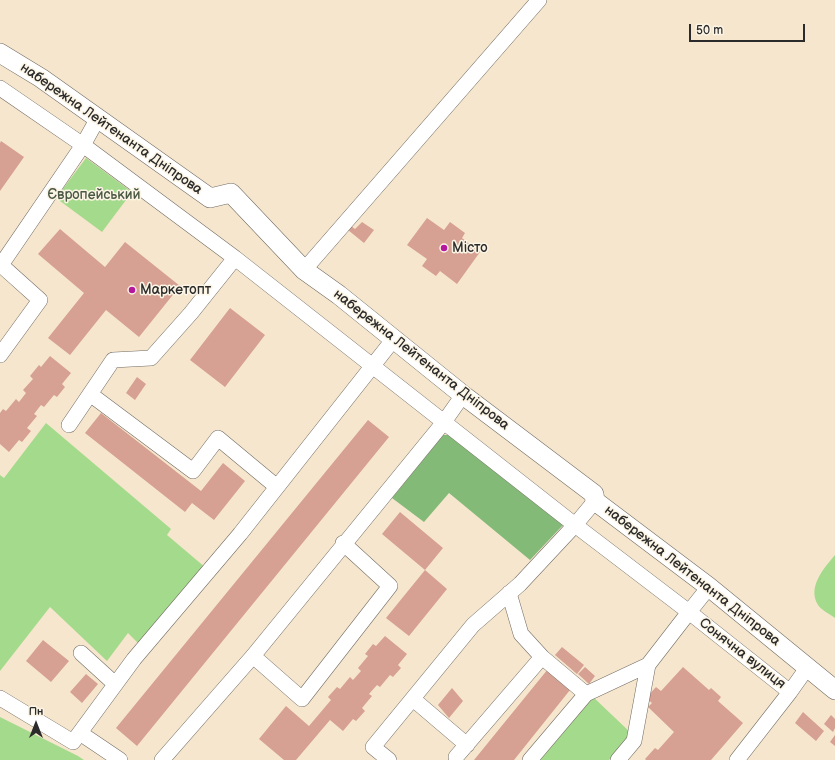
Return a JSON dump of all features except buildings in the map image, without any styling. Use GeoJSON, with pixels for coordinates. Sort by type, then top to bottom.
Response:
{"type":"FeatureCollection","features":[{"type":"Feature","properties":{"kind":"main road","name":"набережна Лейтенанта Дніпрова"},"geometry":{"type":"LineString","coordinates":[[0,52],[41,78],[210,198],[231,193],[304,270],[339,295],[463,395],[594,494],[595,501],[709,587],[835,690]]}},
{"type":"Feature","properties":{"kind":"street"},"geometry":{"type":"LineString","coordinates":[[304,270],[539,0]]}},
{"type":"Feature","properties":{"kind":"street"},"geometry":{"type":"LineString","coordinates":[[1,89],[83,144],[235,258],[374,365],[575,525],[689,612],[648,665],[586,694],[530,760]]}},
{"type":"Feature","properties":{"kind":"street"},"geometry":{"type":"LineString","coordinates":[[0,355],[40,300],[1,265],[83,144],[98,118]]}},
{"type":"Feature","properties":{"kind":"street"},"geometry":{"type":"LineString","coordinates":[[69,425],[113,360],[151,358],[235,258]]}},
{"type":"Feature","properties":{"kind":"street"},"geometry":{"type":"LineString","coordinates":[[0,698],[74,742],[115,684],[277,487],[393,340]]}},
{"type":"Feature","properties":{"kind":"street"},"geometry":{"type":"LineString","coordinates":[[90,394],[193,471],[218,438],[277,487]]}},
{"type":"Feature","properties":{"kind":"street"},"geometry":{"type":"LineString","coordinates":[[162,760],[253,656],[343,543],[444,422],[463,395]]}},
{"type":"Feature","properties":{"kind":"street"},"geometry":{"type":"LineString","coordinates":[[389,760],[373,747],[473,625],[509,593],[575,525],[595,501]]}},
{"type":"Feature","properties":{"kind":"street"},"geometry":{"type":"LineString","coordinates":[[253,656],[302,700],[390,586],[343,543]]}},
{"type":"Feature","properties":{"kind":"street","name":"Сонячна вулиця"},"geometry":{"type":"LineString","coordinates":[[709,587],[689,612],[790,692],[737,760]]}},
{"type":"Feature","properties":{"kind":"street"},"geometry":{"type":"LineString","coordinates":[[509,593],[522,634],[542,657],[586,694]]}},
{"type":"Feature","properties":{"kind":"street"},"geometry":{"type":"LineString","coordinates":[[81,653],[115,684]]}},
{"type":"Feature","properties":{"kind":"street"},"geometry":{"type":"LineString","coordinates":[[456,757],[542,657]]}},
{"type":"Feature","properties":{"kind":"street"},"geometry":{"type":"LineString","coordinates":[[618,760],[634,741],[648,665]]}},
{"type":"Feature","properties":{"kind":"street"},"geometry":{"type":"LineString","coordinates":[[790,692],[807,668]]}},
{"type":"Feature","properties":{"kind":"street"},"geometry":{"type":"LineString","coordinates":[[413,699],[467,745]]}},
{"type":"Feature","properties":{"kind":"street"},"geometry":{"type":"LineString","coordinates":[[80,733],[120,760]]}},
{"type":"Feature","properties":{"kind":"green space","name":"Європейський"},"geometry":{"type":"Polygon","coordinates":[[[86,158],[132,192],[102,232],[56,198],[86,158]]]}},
{"type":"Feature","properties":{"kind":"green space"},"geometry":{"type":"Polygon","coordinates":[[[46,423],[171,529],[167,535],[206,568],[142,647],[128,633],[107,661],[50,607],[0,671],[0,475],[4,478],[46,423]]]}},
{"type":"Feature","properties":{"kind":"green space"},"geometry":{"type":"Polygon","coordinates":[[[443,435],[449,435],[564,524],[530,560],[449,493],[424,522],[392,498],[443,435]]]}},
{"type":"Feature","properties":{"kind":"green space"},"geometry":{"type":"Polygon","coordinates":[[[835,555],[835,618],[819,607],[814,591],[818,578],[835,555]]]}},
{"type":"Feature","properties":{"kind":"green space"},"geometry":{"type":"Polygon","coordinates":[[[591,695],[632,734],[609,760],[537,760],[591,695]]]}},
{"type":"Feature","properties":{"kind":"green space"},"geometry":{"type":"Polygon","coordinates":[[[0,717],[78,756],[84,760],[0,760],[0,717]]]}},
{"type":"Feature","properties":{"kind":"place","name":"Місто"},"geometry":{"type":"Point","coordinates":[444,248]}},
{"type":"Feature","properties":{"kind":"place","name":"Маркетопт"},"geometry":{"type":"Point","coordinates":[132,290]}}]}
